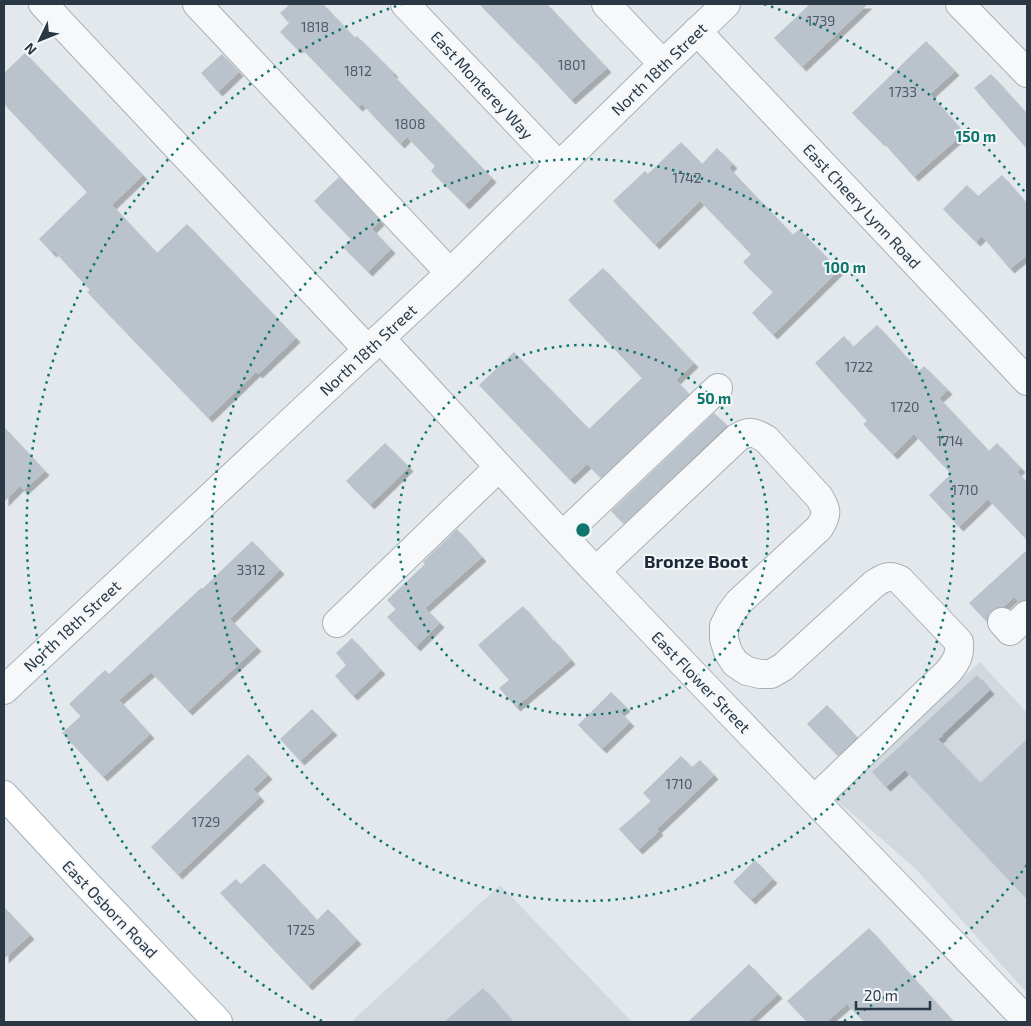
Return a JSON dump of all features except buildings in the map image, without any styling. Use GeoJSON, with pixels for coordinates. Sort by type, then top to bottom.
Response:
{"type":"FeatureCollection","features":[{"type":"Feature","properties":{"kind":"main road","name":"East Osborn Road"},"geometry":{"type":"LineString","coordinates":[[4,795],[218,1022]]}},
{"type":"Feature","properties":{"kind":"street","name":"East Flower Street"},"geometry":{"type":"LineString","coordinates":[[43,4],[374,344],[499,467],[707,689],[1027,1021]]}},
{"type":"Feature","properties":{"kind":"street"},"geometry":{"type":"LineString","coordinates":[[197,4],[450,273]]}},
{"type":"Feature","properties":{"kind":"street","name":"East Monterey Way"},"geometry":{"type":"LineString","coordinates":[[405,4],[559,166]]}},
{"type":"Feature","properties":{"kind":"street"},"geometry":{"type":"LineString","coordinates":[[606,4],[663,64]]}},
{"type":"Feature","properties":{"kind":"street","name":"North 18th Street"},"geometry":{"type":"LineString","coordinates":[[4,690],[450,273],[726,4]]}},
{"type":"Feature","properties":{"kind":"street"},"geometry":{"type":"LineString","coordinates":[[960,4],[1027,74]]}},
{"type":"Feature","properties":{"kind":"street","name":"East Cheery Lynn Road"},"geometry":{"type":"LineString","coordinates":[[697,31],[1027,381]]}},
{"type":"Feature","properties":{"kind":"street"},"geometry":{"type":"LineString","coordinates":[[563,535],[718,388]]}},
{"type":"Feature","properties":{"kind":"street"},"geometry":{"type":"LineString","coordinates":[[596,572],[737,438],[751,433],[766,440],[819,497],[825,507],[826,518],[819,528],[739,602],[730,614],[724,626],[724,639],[728,652],[735,663],[747,671],[771,674],[783,667],[874,584],[889,576],[900,580],[959,642],[960,652],[955,664],[948,672],[814,800]]}},
{"type":"Feature","properties":{"kind":"street"},"geometry":{"type":"LineString","coordinates":[[337,623],[499,467]]}},
{"type":"Feature","properties":{"kind":"street"},"geometry":{"type":"LineString","coordinates":[[707,689],[735,663]]}},
{"type":"Feature","properties":{"kind":"shaded area"},"geometry":{"type":"Polygon","coordinates":[[[980,662],[1027,713],[1027,993],[915,868],[833,797],[980,662]]]}},
{"type":"Feature","properties":{"kind":"shaded area"},"geometry":{"type":"Polygon","coordinates":[[[500,885],[632,1022],[351,1022],[500,885]]]}},
{"type":"Feature","properties":{"kind":"district","name":"Bronze Boot"},"geometry":{"type":"Point","coordinates":[696,562]}}]}
